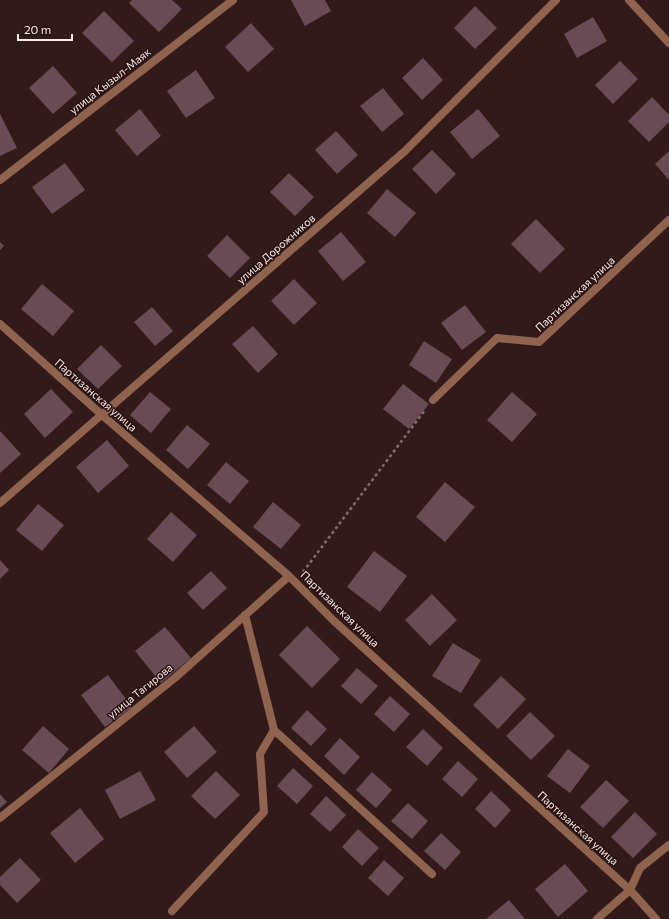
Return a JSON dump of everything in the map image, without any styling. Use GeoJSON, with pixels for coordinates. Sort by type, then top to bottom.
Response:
{"type":"FeatureCollection","features":[{"type":"Feature","properties":{"kind":"street","name":"улица Кызыл-Маяк"},"geometry":{"type":"LineString","coordinates":[[0,180],[233,0]]}},
{"type":"Feature","properties":{"kind":"street","name":"улица Дорожников"},"geometry":{"type":"LineString","coordinates":[[0,503],[102,416],[405,151],[556,0]]}},
{"type":"Feature","properties":{"kind":"street"},"geometry":{"type":"LineString","coordinates":[[629,0],[669,43]]}},
{"type":"Feature","properties":{"kind":"street","name":"Партизанская улица"},"geometry":{"type":"LineString","coordinates":[[433,400],[497,338],[539,342],[669,220]]}},
{"type":"Feature","properties":{"kind":"street","name":"Партизанская улица"},"geometry":{"type":"LineString","coordinates":[[0,324],[102,416],[292,579],[334,621],[630,890],[656,919]]}},
{"type":"Feature","properties":{"kind":"street","name":"улица Тагирова"},"geometry":{"type":"LineString","coordinates":[[0,818],[176,677],[245,615],[292,579]]}},
{"type":"Feature","properties":{"kind":"street"},"geometry":{"type":"LineString","coordinates":[[245,615],[274,730],[432,874]]}},
{"type":"Feature","properties":{"kind":"street"},"geometry":{"type":"LineString","coordinates":[[172,911],[264,812],[260,754],[274,730]]}},
{"type":"Feature","properties":{"kind":"street"},"geometry":{"type":"LineString","coordinates":[[597,919],[630,890],[640,868],[669,845]]}},
{"type":"Feature","properties":{"kind":"path"},"geometry":{"type":"LineString","coordinates":[[292,579],[433,400]]}},
{"type":"Feature","properties":{"kind":"building"},"geometry":{"type":"Polygon","coordinates":[[[132,0],[172,0],[182,9],[159,32],[129,3],[132,0]]]}},
{"type":"Feature","properties":{"kind":"building"},"geometry":{"type":"Polygon","coordinates":[[[291,0],[325,0],[331,11],[305,26],[291,0]]]}},
{"type":"Feature","properties":{"kind":"building"},"geometry":{"type":"Polygon","coordinates":[[[475,6],[497,28],[475,49],[454,28],[475,6]]]}},
{"type":"Feature","properties":{"kind":"building"},"geometry":{"type":"Polygon","coordinates":[[[104,11],[134,41],[112,62],[82,33],[104,11]]]}},
{"type":"Feature","properties":{"kind":"building"},"geometry":{"type":"Polygon","coordinates":[[[593,17],[607,41],[577,58],[564,34],[593,17]]]}},
{"type":"Feature","properties":{"kind":"building"},"geometry":{"type":"Polygon","coordinates":[[[251,23],[274,49],[248,72],[225,47],[251,23]]]}},
{"type":"Feature","properties":{"kind":"building"},"geometry":{"type":"Polygon","coordinates":[[[423,58],[443,80],[422,100],[402,78],[423,58]]]}},
{"type":"Feature","properties":{"kind":"building"},"geometry":{"type":"Polygon","coordinates":[[[620,61],[638,79],[613,104],[595,85],[620,61]]]}},
{"type":"Feature","properties":{"kind":"building"},"geometry":{"type":"Polygon","coordinates":[[[53,66],[77,93],[53,114],[29,88],[53,66]]]}},
{"type":"Feature","properties":{"kind":"building"},"geometry":{"type":"Polygon","coordinates":[[[196,70],[215,98],[186,118],[167,91],[196,70]]]}},
{"type":"Feature","properties":{"kind":"building"},"geometry":{"type":"Polygon","coordinates":[[[383,88],[404,114],[382,132],[360,106],[383,88]]]}},
{"type":"Feature","properties":{"kind":"building"},"geometry":{"type":"Polygon","coordinates":[[[652,97],[669,115],[669,122],[649,142],[628,121],[652,97]]]}},
{"type":"Feature","properties":{"kind":"building"},"geometry":{"type":"Polygon","coordinates":[[[140,109],[161,136],[137,156],[115,130],[140,109]]]}},
{"type":"Feature","properties":{"kind":"building"},"geometry":{"type":"Polygon","coordinates":[[[478,109],[500,136],[472,159],[450,132],[478,109]]]}},
{"type":"Feature","properties":{"kind":"building"},"geometry":{"type":"Polygon","coordinates":[[[0,114],[17,148],[0,156],[0,114]]]}},
{"type":"Feature","properties":{"kind":"building"},"geometry":{"type":"Polygon","coordinates":[[[336,131],[358,155],[337,174],[315,150],[336,131]]]}},
{"type":"Feature","properties":{"kind":"building"},"geometry":{"type":"Polygon","coordinates":[[[432,150],[456,174],[436,194],[412,169],[432,150]]]}},
{"type":"Feature","properties":{"kind":"building"},"geometry":{"type":"Polygon","coordinates":[[[669,151],[669,180],[655,164],[669,151]]]}},
{"type":"Feature","properties":{"kind":"building"},"geometry":{"type":"Polygon","coordinates":[[[65,163],[85,190],[52,214],[32,187],[65,163]]]}},
{"type":"Feature","properties":{"kind":"building"},"geometry":{"type":"Polygon","coordinates":[[[289,173],[314,197],[295,216],[270,192],[289,173]]]}},
{"type":"Feature","properties":{"kind":"building"},"geometry":{"type":"Polygon","coordinates":[[[387,189],[416,213],[395,237],[367,213],[387,189]]]}},
{"type":"Feature","properties":{"kind":"building"},"geometry":{"type":"Polygon","coordinates":[[[536,219],[565,249],[540,273],[511,244],[536,219]]]}},
{"type":"Feature","properties":{"kind":"building"},"geometry":{"type":"Polygon","coordinates":[[[341,232],[366,262],[343,281],[318,251],[341,232]]]}},
{"type":"Feature","properties":{"kind":"building"},"geometry":{"type":"Polygon","coordinates":[[[227,235],[250,258],[230,278],[207,256],[227,235]]]}},
{"type":"Feature","properties":{"kind":"building"},"geometry":{"type":"Polygon","coordinates":[[[0,242],[4,246],[0,250],[0,242]]]}},
{"type":"Feature","properties":{"kind":"building"},"geometry":{"type":"Polygon","coordinates":[[[294,279],[317,303],[294,325],[271,301],[294,279]]]}},
{"type":"Feature","properties":{"kind":"building"},"geometry":{"type":"Polygon","coordinates":[[[42,284],[74,311],[53,336],[21,309],[42,284]]]}},
{"type":"Feature","properties":{"kind":"building"},"geometry":{"type":"Polygon","coordinates":[[[465,305],[486,332],[462,350],[441,323],[465,305]]]}},
{"type":"Feature","properties":{"kind":"building"},"geometry":{"type":"Polygon","coordinates":[[[152,307],[173,331],[155,346],[134,322],[152,307]]]}},
{"type":"Feature","properties":{"kind":"building"},"geometry":{"type":"Polygon","coordinates":[[[253,326],[278,354],[258,373],[232,344],[253,326]]]}},
{"type":"Feature","properties":{"kind":"building"},"geometry":{"type":"Polygon","coordinates":[[[424,341],[452,359],[436,383],[409,365],[424,341]]]}},
{"type":"Feature","properties":{"kind":"building"},"geometry":{"type":"Polygon","coordinates":[[[101,345],[122,366],[98,389],[77,369],[101,345]]]}},
{"type":"Feature","properties":{"kind":"building"},"geometry":{"type":"Polygon","coordinates":[[[403,384],[429,404],[409,429],[383,409],[403,384]]]}},
{"type":"Feature","properties":{"kind":"building"},"geometry":{"type":"Polygon","coordinates":[[[51,389],[73,412],[45,438],[24,414],[51,389]]]}},
{"type":"Feature","properties":{"kind":"building"},"geometry":{"type":"Polygon","coordinates":[[[150,392],[171,409],[151,433],[130,415],[150,392]]]}},
{"type":"Feature","properties":{"kind":"building"},"geometry":{"type":"Polygon","coordinates":[[[512,392],[537,414],[512,442],[487,420],[512,392]]]}},
{"type":"Feature","properties":{"kind":"building"},"geometry":{"type":"Polygon","coordinates":[[[187,425],[210,444],[188,469],[166,450],[187,425]]]}},
{"type":"Feature","properties":{"kind":"building"},"geometry":{"type":"Polygon","coordinates":[[[0,431],[21,454],[0,473],[0,431]]]}},
{"type":"Feature","properties":{"kind":"building"},"geometry":{"type":"Polygon","coordinates":[[[107,440],[129,466],[98,493],[76,467],[107,440]]]}},
{"type":"Feature","properties":{"kind":"building"},"geometry":{"type":"Polygon","coordinates":[[[226,462],[249,481],[230,504],[207,485],[226,462]]]}},
{"type":"Feature","properties":{"kind":"building"},"geometry":{"type":"Polygon","coordinates":[[[445,482],[475,507],[445,542],[416,517],[445,482]]]}},
{"type":"Feature","properties":{"kind":"building"},"geometry":{"type":"Polygon","coordinates":[[[273,502],[301,525],[281,549],[253,527],[273,502]]]}},
{"type":"Feature","properties":{"kind":"building"},"geometry":{"type":"Polygon","coordinates":[[[38,504],[64,525],[42,551],[16,530],[38,504]]]}},
{"type":"Feature","properties":{"kind":"building"},"geometry":{"type":"Polygon","coordinates":[[[171,512],[197,535],[173,562],[147,539],[171,512]]]}},
{"type":"Feature","properties":{"kind":"building"},"geometry":{"type":"Polygon","coordinates":[[[374,551],[407,576],[380,612],[347,587],[374,551]]]}},
{"type":"Feature","properties":{"kind":"building"},"geometry":{"type":"Polygon","coordinates":[[[0,560],[9,570],[0,579],[0,560]]]}},
{"type":"Feature","properties":{"kind":"building"},"geometry":{"type":"Polygon","coordinates":[[[211,571],[227,588],[203,610],[187,593],[211,571]]]}},
{"type":"Feature","properties":{"kind":"building"},"geometry":{"type":"Polygon","coordinates":[[[432,594],[457,620],[430,646],[405,620],[432,594]]]}},
{"type":"Feature","properties":{"kind":"building"},"geometry":{"type":"Polygon","coordinates":[[[307,626],[340,659],[312,688],[279,655],[307,626]]]}},
{"type":"Feature","properties":{"kind":"building"},"geometry":{"type":"Polygon","coordinates":[[[165,627],[191,658],[161,683],[135,651],[165,627]]]}},
{"type":"Feature","properties":{"kind":"building"},"geometry":{"type":"Polygon","coordinates":[[[453,643],[481,660],[461,693],[432,676],[453,643]]]}},
{"type":"Feature","properties":{"kind":"building"},"geometry":{"type":"Polygon","coordinates":[[[357,668],[378,686],[361,704],[341,686],[357,668]]]}},
{"type":"Feature","properties":{"kind":"building"},"geometry":{"type":"Polygon","coordinates":[[[108,675],[132,707],[105,727],[81,695],[108,675]]]}},
{"type":"Feature","properties":{"kind":"building"},"geometry":{"type":"Polygon","coordinates":[[[501,676],[526,699],[498,729],[473,705],[501,676]]]}},
{"type":"Feature","properties":{"kind":"building"},"geometry":{"type":"Polygon","coordinates":[[[390,696],[410,714],[394,732],[374,714],[390,696]]]}},
{"type":"Feature","properties":{"kind":"building"},"geometry":{"type":"Polygon","coordinates":[[[307,710],[327,729],[311,746],[291,728],[307,710]]]}},
{"type":"Feature","properties":{"kind":"building"},"geometry":{"type":"Polygon","coordinates":[[[530,712],[555,736],[531,760],[506,736],[530,712]]]}},
{"type":"Feature","properties":{"kind":"building"},"geometry":{"type":"Polygon","coordinates":[[[43,726],[69,749],[49,773],[22,750],[43,726]]]}},
{"type":"Feature","properties":{"kind":"building"},"geometry":{"type":"Polygon","coordinates":[[[194,726],[217,752],[187,778],[164,752],[194,726]]]}},
{"type":"Feature","properties":{"kind":"building"},"geometry":{"type":"Polygon","coordinates":[[[423,729],[443,748],[427,766],[406,747],[423,729]]]}},
{"type":"Feature","properties":{"kind":"building"},"geometry":{"type":"Polygon","coordinates":[[[340,738],[360,757],[344,775],[324,756],[340,738]]]}},
{"type":"Feature","properties":{"kind":"building"},"geometry":{"type":"Polygon","coordinates":[[[568,749],[590,766],[570,793],[547,776],[568,749]]]}},
{"type":"Feature","properties":{"kind":"building"},"geometry":{"type":"Polygon","coordinates":[[[458,761],[478,779],[462,797],[442,779],[458,761]]]}},
{"type":"Feature","properties":{"kind":"building"},"geometry":{"type":"Polygon","coordinates":[[[293,768],[313,786],[297,804],[277,786],[293,768]]]}},
{"type":"Feature","properties":{"kind":"building"},"geometry":{"type":"Polygon","coordinates":[[[140,771],[156,800],[120,819],[105,790],[140,771]]]}},
{"type":"Feature","properties":{"kind":"building"},"geometry":{"type":"Polygon","coordinates":[[[216,771],[240,795],[215,819],[191,796],[216,771]]]}},
{"type":"Feature","properties":{"kind":"building"},"geometry":{"type":"Polygon","coordinates":[[[372,772],[392,790],[376,808],[356,790],[372,772]]]}},
{"type":"Feature","properties":{"kind":"building"},"geometry":{"type":"Polygon","coordinates":[[[606,780],[629,801],[603,828],[580,807],[606,780]]]}},
{"type":"Feature","properties":{"kind":"building"},"geometry":{"type":"Polygon","coordinates":[[[491,791],[511,810],[495,828],[475,809],[491,791]]]}},
{"type":"Feature","properties":{"kind":"building"},"geometry":{"type":"Polygon","coordinates":[[[0,794],[7,802],[0,808],[0,794]]]}},
{"type":"Feature","properties":{"kind":"building"},"geometry":{"type":"Polygon","coordinates":[[[326,796],[346,815],[330,832],[310,814],[326,796]]]}},
{"type":"Feature","properties":{"kind":"building"},"geometry":{"type":"Polygon","coordinates":[[[408,803],[428,821],[412,839],[391,821],[408,803]]]}},
{"type":"Feature","properties":{"kind":"building"},"geometry":{"type":"Polygon","coordinates":[[[80,808],[104,839],[75,863],[50,833],[80,808]]]}},
{"type":"Feature","properties":{"kind":"building"},"geometry":{"type":"Polygon","coordinates":[[[635,812],[657,834],[633,858],[611,837],[635,812]]]}},
{"type":"Feature","properties":{"kind":"building"},"geometry":{"type":"Polygon","coordinates":[[[358,829],[379,848],[362,866],[342,847],[358,829]]]}},
{"type":"Feature","properties":{"kind":"building"},"geometry":{"type":"Polygon","coordinates":[[[441,833],[461,852],[445,870],[424,851],[441,833]]]}},
{"type":"Feature","properties":{"kind":"building"},"geometry":{"type":"Polygon","coordinates":[[[20,858],[41,880],[17,903],[0,885],[0,877],[20,858]]]}},
{"type":"Feature","properties":{"kind":"building"},"geometry":{"type":"Polygon","coordinates":[[[384,860],[404,878],[388,896],[368,878],[384,860]]]}},
{"type":"Feature","properties":{"kind":"building"},"geometry":{"type":"Polygon","coordinates":[[[565,864],[588,891],[558,917],[535,889],[565,864]]]}},
{"type":"Feature","properties":{"kind":"building"},"geometry":{"type":"Polygon","coordinates":[[[509,900],[525,919],[486,919],[509,900]]]}}]}
